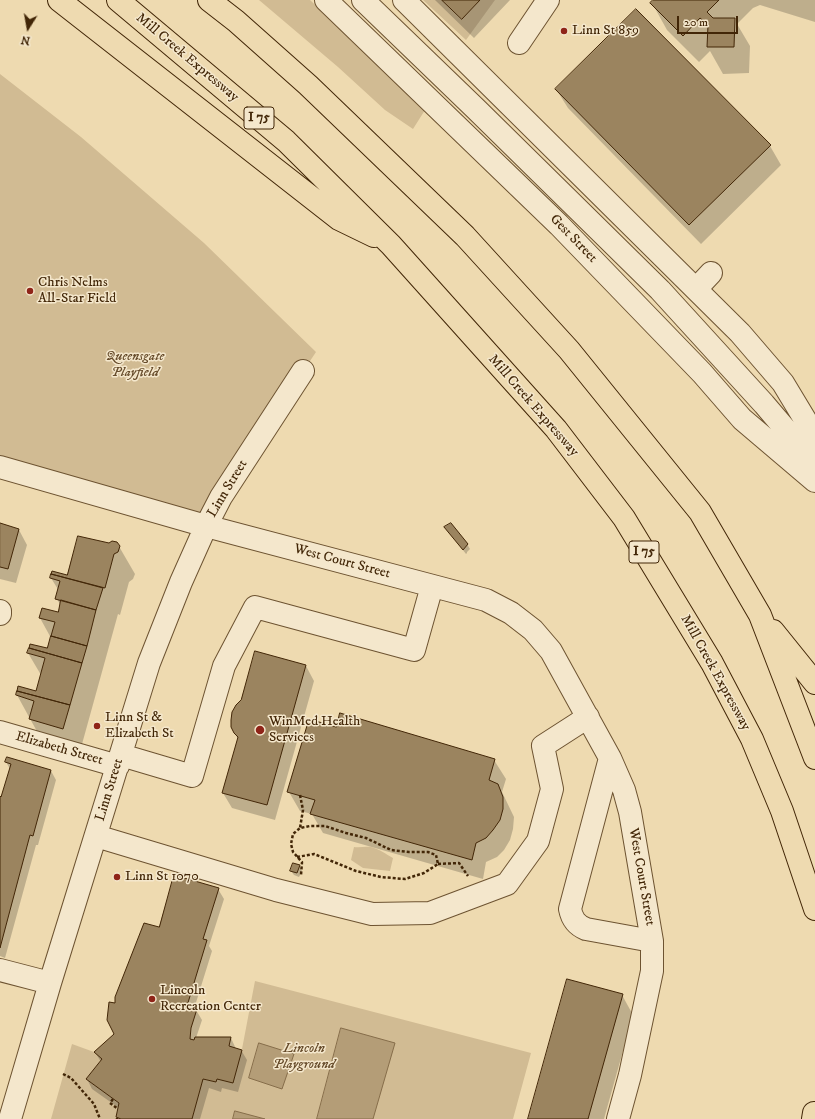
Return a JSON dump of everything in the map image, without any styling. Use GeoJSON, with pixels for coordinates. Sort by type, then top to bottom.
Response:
{"type":"FeatureCollection","features":[{"type":"Feature","properties":{"kind":"highway"},"geometry":{"type":"LineString","coordinates":[[59,0],[339,219],[391,245]]}},
{"type":"Feature","properties":{"kind":"highway","name":"Mill Creek Expressway"},"geometry":{"type":"LineString","coordinates":[[118,0],[286,141],[391,245],[556,429],[624,518],[712,663],[752,739],[782,811],[815,909]]}},
{"type":"Feature","properties":{"kind":"highway"},"geometry":{"type":"LineString","coordinates":[[209,0],[236,21],[308,85],[465,236],[569,350],[700,512],[760,615],[815,683]]}},
{"type":"Feature","properties":{"kind":"highway"},"geometry":{"type":"LineString","coordinates":[[222,0],[236,21]]}},
{"type":"Feature","properties":{"kind":"highway"},"geometry":{"type":"LineString","coordinates":[[760,615],[815,758]]}},
{"type":"Feature","properties":{"kind":"street","name":"Gest Street"},"geometry":{"type":"LineString","coordinates":[[326,0],[559,225],[702,373],[742,419],[815,481]]}},
{"type":"Feature","properties":{"kind":"street"},"geometry":{"type":"LineString","coordinates":[[363,0],[660,290],[764,404],[815,464]]}},
{"type":"Feature","properties":{"kind":"street"},"geometry":{"type":"LineString","coordinates":[[404,0],[740,333],[783,383],[815,436]]}},
{"type":"Feature","properties":{"kind":"street"},"geometry":{"type":"LineString","coordinates":[[519,43],[548,0]]}},
{"type":"Feature","properties":{"kind":"street"},"geometry":{"type":"LineString","coordinates":[[696,290],[711,273]]}},
{"type":"Feature","properties":{"kind":"street","name":"Linn Street"},"geometry":{"type":"LineString","coordinates":[[10,1119],[50,983],[149,663],[162,627],[206,526],[221,497],[303,371]]}},
{"type":"Feature","properties":{"kind":"street","name":"West Court Street"},"geometry":{"type":"LineString","coordinates":[[0,467],[206,526],[486,600],[511,613],[533,630],[551,651],[610,758],[624,790],[630,812],[652,941],[586,929],[575,922],[571,916],[570,908],[610,758]]}},
{"type":"Feature","properties":{"kind":"street","name":"Elizabeth Street"},"geometry":{"type":"LineString","coordinates":[[0,732],[119,761],[192,776],[224,666],[255,607],[414,650],[432,586]]}},
{"type":"Feature","properties":{"kind":"street"},"geometry":{"type":"LineString","coordinates":[[96,836],[297,896],[372,914],[430,913],[507,884],[538,841],[552,789],[543,746],[588,717]]}},
{"type":"Feature","properties":{"kind":"street"},"geometry":{"type":"LineString","coordinates":[[618,1119],[630,1075],[652,971],[652,941]]}},
{"type":"Feature","properties":{"kind":"street"},"geometry":{"type":"LineString","coordinates":[[0,970],[50,983]]}},
{"type":"Feature","properties":{"kind":"path"},"geometry":{"type":"LineString","coordinates":[[300,795],[303,810],[300,828]]}},
{"type":"Feature","properties":{"kind":"path"},"geometry":{"type":"LineString","coordinates":[[297,896],[302,862],[293,852],[291,844],[293,834],[300,828],[325,826],[346,834],[366,838],[391,850],[428,852],[436,855],[438,864]]}},
{"type":"Feature","properties":{"kind":"path"},"geometry":{"type":"LineString","coordinates":[[297,857],[314,854],[356,871],[381,877],[405,879],[424,872],[438,864],[459,863],[479,894]]}},
{"type":"Feature","properties":{"kind":"path"},"geometry":{"type":"LineString","coordinates":[[63,1074],[71,1078],[94,1104],[100,1119]]}},
{"type":"Feature","properties":{"kind":"path"},"geometry":{"type":"LineString","coordinates":[[113,1099],[110,1103],[118,1109]]}},
{"type":"Feature","properties":{"kind":"green space"},"geometry":{"type":"Polygon","coordinates":[[[259,0],[310,0],[425,110],[413,129],[385,110],[338,67],[259,0]]]}},
{"type":"Feature","properties":{"kind":"green space"},"geometry":{"type":"Polygon","coordinates":[[[423,0],[442,0],[462,19],[480,0],[495,0],[466,40],[423,0]]]}},
{"type":"Feature","properties":{"kind":"green space","name":"Queensgate Playfield"},"geometry":{"type":"Polygon","coordinates":[[[0,74],[81,137],[204,243],[316,352],[274,415],[206,526],[0,467],[0,74]]]}},
{"type":"Feature","properties":{"kind":"green space"},"geometry":{"type":"Polygon","coordinates":[[[354,847],[371,847],[380,850],[393,858],[390,871],[363,868],[351,860],[354,847]]]}},
{"type":"Feature","properties":{"kind":"green space","name":"Lincoln Playground"},"geometry":{"type":"Polygon","coordinates":[[[255,981],[531,1053],[513,1119],[192,1119],[203,1079],[216,1082],[217,1079],[233,1083],[242,1049],[255,981]]]}},
{"type":"Feature","properties":{"kind":"green space"},"geometry":{"type":"Polygon","coordinates":[[[72,1044],[94,1052],[102,1059],[86,1079],[119,1103],[116,1117],[121,1119],[51,1119],[72,1044]]]}},
{"type":"Feature","properties":{"kind":"shaded area"},"geometry":{"type":"Polygon","coordinates":[[[341,1028],[395,1043],[373,1119],[317,1119],[341,1028]]]}},
{"type":"Feature","properties":{"kind":"shaded area"},"geometry":{"type":"Polygon","coordinates":[[[259,1043],[294,1054],[282,1089],[249,1078],[259,1043]]]}},
{"type":"Feature","properties":{"kind":"shaded area"},"geometry":{"type":"Polygon","coordinates":[[[235,1111],[265,1119],[233,1119],[235,1111]]]}},
{"type":"Feature","properties":{"kind":"building"},"geometry":{"type":"Polygon","coordinates":[[[442,0],[480,0],[462,19],[442,0]]]}},
{"type":"Feature","properties":{"kind":"building"},"geometry":{"type":"Polygon","coordinates":[[[653,0],[719,0],[707,12],[713,18],[735,18],[734,47],[707,47],[708,25],[700,18],[683,36],[650,3],[653,0]]]}},
{"type":"Feature","properties":{"kind":"building"},"geometry":{"type":"Polygon","coordinates":[[[636,9],[771,145],[689,225],[555,89],[636,9]]]}},
{"type":"Feature","properties":{"kind":"building"},"geometry":{"type":"Polygon","coordinates":[[[0,523],[19,529],[8,569],[0,567],[0,523]]]}},
{"type":"Feature","properties":{"kind":"building"},"geometry":{"type":"Polygon","coordinates":[[[451,523],[468,544],[463,550],[444,527],[451,523]]]}},
{"type":"Feature","properties":{"kind":"building"},"geometry":{"type":"Polygon","coordinates":[[[78,536],[109,543],[112,541],[117,542],[120,546],[118,552],[114,554],[105,588],[51,574],[52,571],[67,575],[78,536]]]}},
{"type":"Feature","properties":{"kind":"building"},"geometry":{"type":"Polygon","coordinates":[[[51,574],[103,588],[96,610],[55,599],[60,581],[50,578],[51,574]]]}},
{"type":"Feature","properties":{"kind":"building"},"geometry":{"type":"Polygon","coordinates":[[[61,600],[96,610],[87,646],[51,636],[55,622],[39,618],[42,608],[58,612],[61,600]]]}},
{"type":"Feature","properties":{"kind":"building"},"geometry":{"type":"Polygon","coordinates":[[[51,636],[87,646],[82,663],[29,648],[30,644],[47,648],[51,636]]]}},
{"type":"Feature","properties":{"kind":"building"},"geometry":{"type":"Polygon","coordinates":[[[29,648],[82,663],[70,705],[17,691],[18,686],[36,691],[45,658],[27,653],[29,648]]]}},
{"type":"Feature","properties":{"kind":"building","name":"WinMed Health Services"},"geometry":{"type":"Polygon","coordinates":[[[255,651],[306,665],[267,805],[222,793],[238,737],[231,727],[232,712],[241,700],[255,651]]]}},
{"type":"Feature","properties":{"kind":"building"},"geometry":{"type":"Polygon","coordinates":[[[17,691],[70,705],[63,729],[29,719],[34,701],[16,695],[17,691]]]}},
{"type":"Feature","properties":{"kind":"building"},"geometry":{"type":"Polygon","coordinates":[[[340,713],[495,759],[489,780],[498,784],[503,797],[503,809],[500,820],[493,830],[486,838],[476,843],[472,860],[310,814],[315,800],[287,792],[309,719],[336,727],[340,713]]]}},
{"type":"Feature","properties":{"kind":"building"},"geometry":{"type":"Polygon","coordinates":[[[7,757],[51,770],[33,836],[30,835],[0,948],[0,796],[1,797],[11,764],[5,762],[7,757]]]}},
{"type":"Feature","properties":{"kind":"building"},"geometry":{"type":"Polygon","coordinates":[[[293,863],[300,865],[297,873],[290,871],[293,863]]]}},
{"type":"Feature","properties":{"kind":"building","name":"Lincoln Recreation Center"},"geometry":{"type":"Polygon","coordinates":[[[174,875],[219,888],[203,939],[207,940],[187,1006],[197,1009],[191,1028],[190,1039],[194,1040],[195,1037],[231,1037],[229,1046],[242,1050],[233,1083],[217,1079],[216,1082],[203,1079],[192,1119],[121,1119],[116,1117],[119,1103],[86,1079],[102,1059],[94,1052],[114,1034],[107,1020],[109,1002],[115,1003],[115,997],[144,923],[159,927],[174,875]]]}},
{"type":"Feature","properties":{"kind":"building"},"geometry":{"type":"Polygon","coordinates":[[[567,979],[623,994],[588,1119],[528,1119],[567,979]]]}},
{"type":"Feature","properties":{"kind":"place","name":"Linn St 859"},"geometry":{"type":"Point","coordinates":[564,31]}},
{"type":"Feature","properties":{"kind":"place","name":"Chris Nelms All-Star Field"},"geometry":{"type":"Point","coordinates":[30,291]}},
{"type":"Feature","properties":{"kind":"place","name":"Linn St & Elizabeth St"},"geometry":{"type":"Point","coordinates":[97,726]}},
{"type":"Feature","properties":{"kind":"place","name":"WinMed Health Services"},"geometry":{"type":"Point","coordinates":[260,730]}},
{"type":"Feature","properties":{"kind":"place","name":"Linn St 1070"},"geometry":{"type":"Point","coordinates":[117,877]}},
{"type":"Feature","properties":{"kind":"place","name":"Lincoln Recreation Center"},"geometry":{"type":"Point","coordinates":[152,999]}}]}
